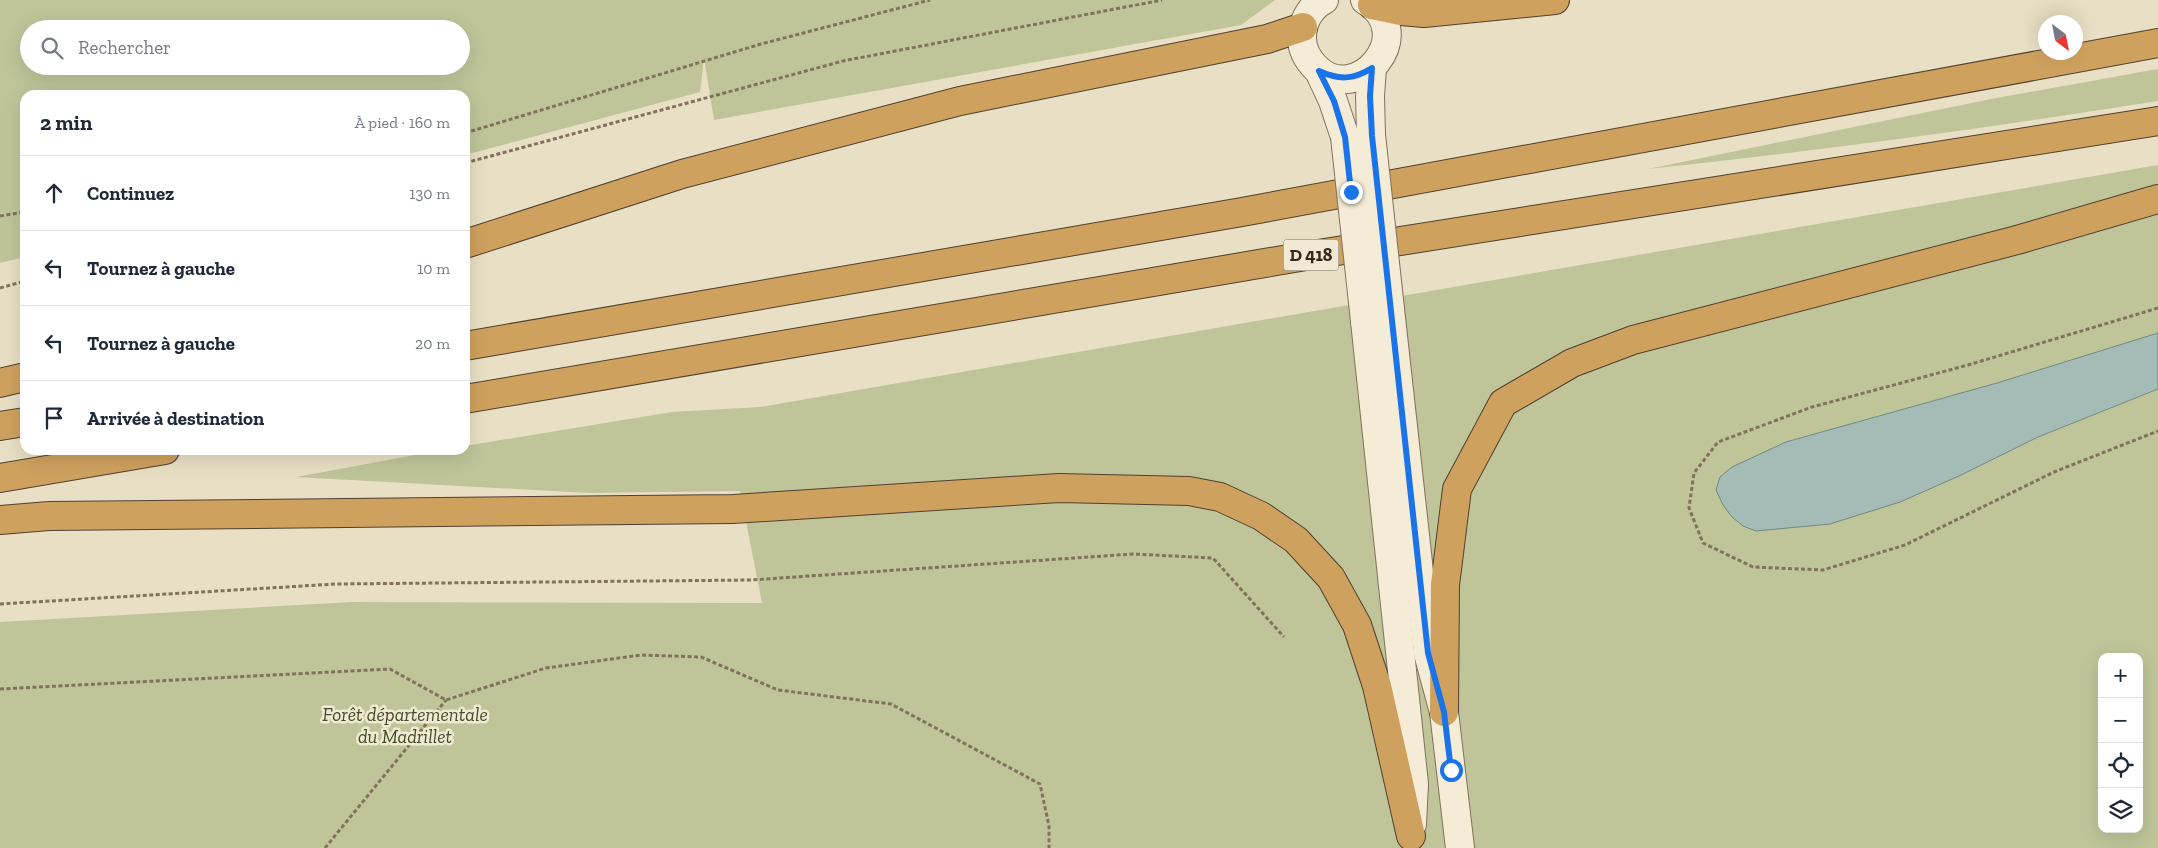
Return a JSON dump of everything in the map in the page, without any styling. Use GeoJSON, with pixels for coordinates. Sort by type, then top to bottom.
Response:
{"type":"FeatureCollection","features":[{"type":"Feature","properties":{"kind":"highway"},"geometry":{"type":"LineString","coordinates":[[1368,2],[1401,11],[1424,13],[1555,0]]}},
{"type":"Feature","properties":{"kind":"highway"},"geometry":{"type":"LineString","coordinates":[[470,242],[682,174],[960,101],[1267,38],[1303,27]]}},
{"type":"Feature","properties":{"kind":"highway"},"geometry":{"type":"LineString","coordinates":[[470,345],[1242,212],[2158,43]]}},
{"type":"Feature","properties":{"kind":"highway","name":"D 418"},"geometry":{"type":"LineString","coordinates":[[470,398],[1322,253],[2158,121]]}},
{"type":"Feature","properties":{"kind":"highway"},"geometry":{"type":"LineString","coordinates":[[1444,712],[1445,585],[1457,489],[1503,403],[1572,363],[1633,340],[2007,242],[2158,199]]}},
{"type":"Feature","properties":{"kind":"highway"},"geometry":{"type":"LineString","coordinates":[[0,383],[20,378]]}},
{"type":"Feature","properties":{"kind":"highway"},"geometry":{"type":"LineString","coordinates":[[0,426],[20,423]]}},
{"type":"Feature","properties":{"kind":"highway"},"geometry":{"type":"LineString","coordinates":[[0,478],[136,455]]}},
{"type":"Feature","properties":{"kind":"highway"},"geometry":{"type":"LineString","coordinates":[[0,520],[49,516],[733,509],[1059,488],[1189,491],[1220,497],[1262,516],[1296,540],[1331,578],[1358,625],[1377,686],[1412,842]]}},
{"type":"Feature","properties":{"kind":"street"},"geometry":{"type":"LineString","coordinates":[[1324,0],[1309,13],[1303,27],[1304,51],[1310,62],[1319,71],[1334,101],[1358,136]]}},
{"type":"Feature","properties":{"kind":"street"},"geometry":{"type":"LineString","coordinates":[[1319,71],[1332,77],[1346,79],[1360,76],[1372,68],[1381,57],[1386,44],[1386,29],[1381,16],[1368,2]]}},
{"type":"Feature","properties":{"kind":"street"},"geometry":{"type":"LineString","coordinates":[[1372,68],[1370,96],[1358,136],[1378,320],[1414,784],[1412,842]]}},
{"type":"Feature","properties":{"kind":"street"},"geometry":{"type":"LineString","coordinates":[[1378,320],[1428,653],[1444,712],[1460,848]]}},
{"type":"Feature","properties":{"kind":"path"},"geometry":{"type":"LineString","coordinates":[[470,131],[760,44],[930,0]]}},
{"type":"Feature","properties":{"kind":"path"},"geometry":{"type":"LineString","coordinates":[[470,162],[844,61],[1162,0]]}},
{"type":"Feature","properties":{"kind":"path"},"geometry":{"type":"LineString","coordinates":[[0,216],[20,213]]}},
{"type":"Feature","properties":{"kind":"path"},"geometry":{"type":"LineString","coordinates":[[0,288],[20,282]]}},
{"type":"Feature","properties":{"kind":"path"},"geometry":{"type":"LineString","coordinates":[[2158,308],[1968,366],[1812,407],[1718,442],[1694,473],[1689,508],[1703,543],[1752,567],[1823,570],[1904,545],[2054,472],[2158,431]]}},
{"type":"Feature","properties":{"kind":"path"},"geometry":{"type":"LineString","coordinates":[[0,604],[336,584],[752,580],[1133,554],[1213,558],[1284,637]]}},
{"type":"Feature","properties":{"kind":"path"},"geometry":{"type":"LineString","coordinates":[[325,848],[446,700],[546,668],[641,655],[701,657],[778,690],[891,704],[1040,784],[1049,826],[1049,848]]}},
{"type":"Feature","properties":{"kind":"path"},"geometry":{"type":"LineString","coordinates":[[0,689],[390,669],[446,700]]}},
{"type":"Feature","properties":{"kind":"green space"},"geometry":{"type":"Polygon","coordinates":[[[0,0],[1275,0],[1241,25],[714,120],[704,58],[700,92],[470,154],[470,90],[20,90],[20,258],[0,263],[0,0]]]}},
{"type":"Feature","properties":{"kind":"green space"},"geometry":{"type":"Polygon","coordinates":[[[2158,69],[2158,101],[1904,138],[1648,169],[1991,99],[2158,69]]]}},
{"type":"Feature","properties":{"kind":"green space","name":"Forêt départementale du Madrillet"},"geometry":{"type":"Polygon","coordinates":[[[2158,165],[2158,333],[1997,383],[1786,442],[1959,476],[2038,437],[2158,389],[2158,848],[0,848],[0,622],[352,602],[762,603],[740,491],[589,493],[296,477],[415,455],[470,455],[470,445],[672,412],[760,407],[2158,165]]]}},
{"type":"Feature","properties":{"kind":"water"},"geometry":{"type":"Polygon","coordinates":[[[2158,333],[2158,389],[2038,437],[1959,476],[1900,502],[1830,524],[1756,531],[1743,526],[1732,517],[1723,505],[1716,490],[1720,477],[1732,467],[1786,442],[1997,383],[2158,333]]]}},
{"type":"Feature","properties":{"kind":"route"},"geometry":{"type":"LineString","coordinates":[[1351,192],[1345,137],[1334,101],[1319,71],[1332,77],[1346,79],[1360,76],[1372,68],[1370,96],[1372,136],[1428,653],[1444,712],[1451,770]]}}]}
